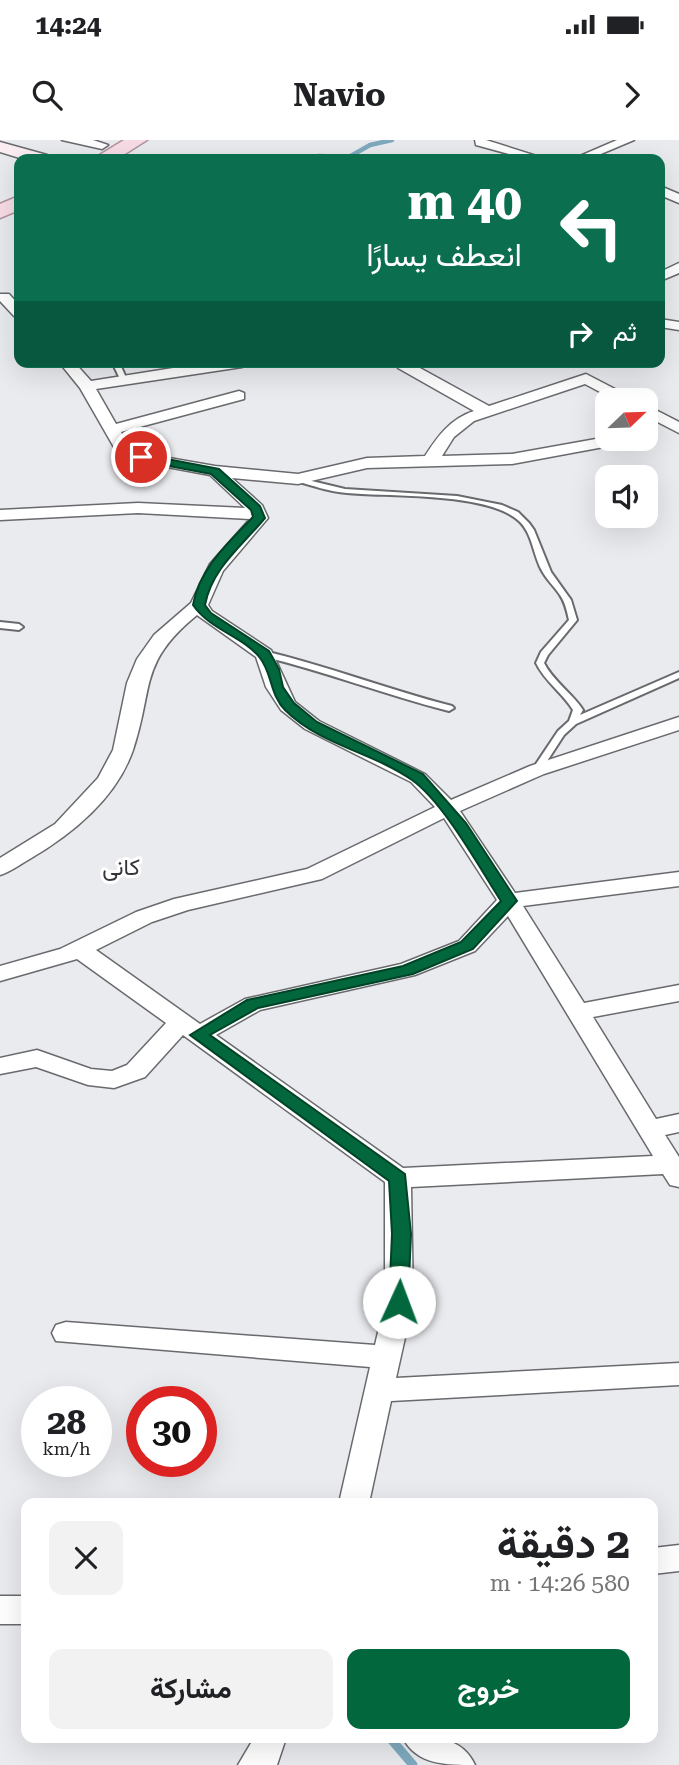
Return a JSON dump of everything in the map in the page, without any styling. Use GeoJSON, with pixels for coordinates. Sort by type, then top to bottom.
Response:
{"type":"FeatureCollection","features":[{"type":"Feature","properties":{"kind":"main road"},"geometry":{"type":"LineString","coordinates":[[106,148],[138,140]]}},
{"type":"Feature","properties":{"kind":"street"},"geometry":{"type":"LineString","coordinates":[[68,140],[106,148]]}},
{"type":"Feature","properties":{"kind":"street"},"geometry":{"type":"LineString","coordinates":[[591,154],[628,140]]}},
{"type":"Feature","properties":{"kind":"street"},"geometry":{"type":"LineString","coordinates":[[480,142],[522,154]]}},
{"type":"Feature","properties":{"kind":"street"},"geometry":{"type":"LineString","coordinates":[[0,147],[24,154]]}},
{"type":"Feature","properties":{"kind":"street"},"geometry":{"type":"LineString","coordinates":[[596,152],[600,154]]}},
{"type":"Feature","properties":{"kind":"street"},"geometry":{"type":"LineString","coordinates":[[71,368],[87,386],[121,446],[141,457],[215,471],[298,479],[367,463],[512,459],[595,444]]}},
{"type":"Feature","properties":{"kind":"street"},"geometry":{"type":"LineString","coordinates":[[87,386],[202,368]]}},
{"type":"Feature","properties":{"kind":"street"},"geometry":{"type":"LineString","coordinates":[[408,368],[486,411]]}},
{"type":"Feature","properties":{"kind":"street"},"geometry":{"type":"LineString","coordinates":[[431,460],[457,424],[486,411],[586,379],[604,388]]}},
{"type":"Feature","properties":{"kind":"street"},"geometry":{"type":"LineString","coordinates":[[110,430],[179,415],[239,396]]}},
{"type":"Feature","properties":{"kind":"street"},"geometry":{"type":"LineString","coordinates":[[0,868],[45,841],[87,806],[115,769],[133,716],[136,684],[147,656],[170,626],[199,605],[202,588],[225,553],[252,528],[258,514],[256,509],[215,471]]}},
{"type":"Feature","properties":{"kind":"street"},"geometry":{"type":"LineString","coordinates":[[3,511],[138,508],[258,514]]}},
{"type":"Feature","properties":{"kind":"street"},"geometry":{"type":"LineString","coordinates":[[78,948],[398,1178],[675,1171],[509,901],[447,809],[418,778],[341,742],[312,725],[288,706],[276,687],[272,669],[264,654],[206,615],[199,605]]}},
{"type":"Feature","properties":{"kind":"street"},"geometry":{"type":"LineString","coordinates":[[0,974],[38,965],[144,916],[182,904],[314,874],[447,809],[537,770],[679,723]]}},
{"type":"Feature","properties":{"kind":"street"},"geometry":{"type":"LineString","coordinates":[[0,1066],[37,1058],[89,1077],[114,1080],[136,1071],[190,1028],[253,1004],[407,971],[467,946],[509,901],[679,879]]}},
{"type":"Feature","properties":{"kind":"street"},"geometry":{"type":"LineString","coordinates":[[578,1012],[679,993]]}},
{"type":"Feature","properties":{"kind":"street"},"geometry":{"type":"LineString","coordinates":[[651,1129],[679,1123]]}},
{"type":"Feature","properties":{"kind":"street"},"geometry":{"type":"LineString","coordinates":[[356,1498],[382,1391],[399,1302],[401,1234],[398,1178]]}},
{"type":"Feature","properties":{"kind":"street"},"geometry":{"type":"LineString","coordinates":[[66,1333],[388,1357]]}},
{"type":"Feature","properties":{"kind":"street"},"geometry":{"type":"LineString","coordinates":[[382,1391],[679,1374]]}},
{"type":"Feature","properties":{"kind":"street"},"geometry":{"type":"LineString","coordinates":[[658,1560],[679,1558]]}},
{"type":"Feature","properties":{"kind":"street"},"geometry":{"type":"LineString","coordinates":[[0,1610],[21,1610]]}},
{"type":"Feature","properties":{"kind":"street"},"geometry":{"type":"LineString","coordinates":[[255,1765],[263,1758],[268,1743]]}},
{"type":"Feature","properties":{"kind":"street"},"geometry":{"type":"LineString","coordinates":[[427,1743],[458,1765]]}},
{"type":"Feature","properties":{"kind":"lane"},"geometry":{"type":"LineString","coordinates":[[118,368],[123,380]]}},
{"type":"Feature","properties":{"kind":"lane"},"geometry":{"type":"LineString","coordinates":[[298,479],[342,490],[454,499],[502,509],[516,515],[536,538],[543,564],[570,601],[573,620],[544,654],[540,663],[544,672],[568,694],[578,710],[573,722]]}},
{"type":"Feature","properties":{"kind":"lane"},"geometry":{"type":"LineString","coordinates":[[0,625],[19,627]]}},
{"type":"Feature","properties":{"kind":"lane"},"geometry":{"type":"LineString","coordinates":[[264,654],[352,676],[391,694],[449,708]]}},
{"type":"Feature","properties":{"kind":"lane"},"geometry":{"type":"LineString","coordinates":[[537,770],[561,733],[573,722],[679,675]]}},
{"type":"Feature","properties":{"kind":"waterway"},"geometry":{"type":"LineString","coordinates":[[354,154],[370,145],[392,140]]}},
{"type":"Feature","properties":{"kind":"waterway"},"geometry":{"type":"LineString","coordinates":[[394,1743],[413,1765]]}},
{"type":"Feature","properties":{"kind":"district","name":"کانی"},"geometry":{"type":"Point","coordinates":[121,867]}},
{"type":"Feature","properties":{"kind":"route"},"geometry":{"type":"LineString","coordinates":[[141,457],[215,471],[256,509],[259,518],[225,553],[202,588],[199,605],[206,615],[264,654],[272,669],[276,687],[288,706],[312,725],[341,742],[386,760],[418,778],[461,826],[509,901],[467,946],[407,971],[253,1004],[198,1035],[398,1178],[401,1234],[399,1302]]}}]}
